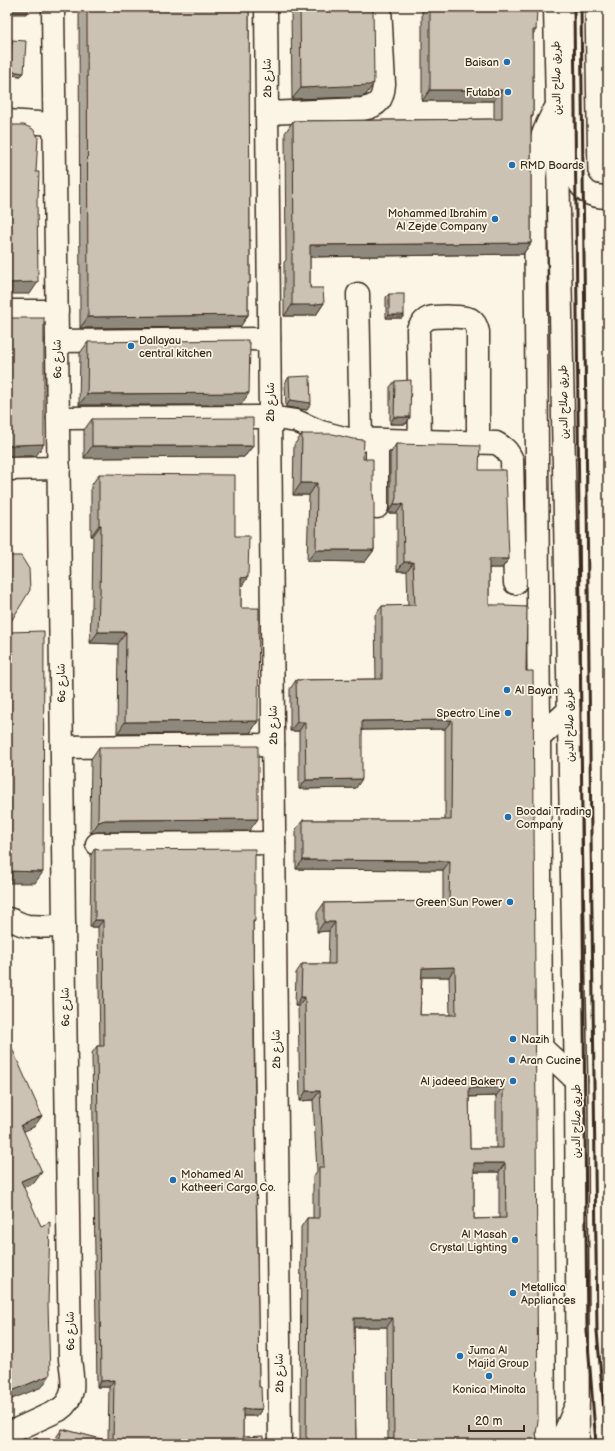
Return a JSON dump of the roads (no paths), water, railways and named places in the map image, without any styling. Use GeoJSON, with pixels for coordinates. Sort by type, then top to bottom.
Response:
{"type":"FeatureCollection","features":[{"type":"Feature","properties":{"kind":"street","name":"6c شارع"},"geometry":{"type":"LineString","coordinates":[[7,1434],[59,1410],[65,1406],[70,1399],[72,1392],[70,1358],[53,7]]}},
{"type":"Feature","properties":{"kind":"street","name":"2b شارع"},"geometry":{"type":"LineString","coordinates":[[266,7],[280,1444]]}},
{"type":"Feature","properties":{"kind":"street"},"geometry":{"type":"LineString","coordinates":[[267,113],[363,109],[372,107],[379,102],[384,94],[380,7]]}},
{"type":"Feature","properties":{"kind":"street","name":"طريق صلاح الدين"},"geometry":{"type":"LineString","coordinates":[[555,7],[576,1080],[578,1444]]}},
{"type":"Feature","properties":{"kind":"street"},"geometry":{"type":"LineString","coordinates":[[573,7],[576,175],[580,186],[588,194],[599,197],[608,197]]}},
{"type":"Feature","properties":{"kind":"street"},"geometry":{"type":"LineString","coordinates":[[542,1444],[544,1424],[535,177],[536,159],[540,141],[546,123],[557,106]]}},
{"type":"Feature","properties":{"kind":"street"},"geometry":{"type":"LineString","coordinates":[[7,110],[54,115]]}},
{"type":"Feature","properties":{"kind":"street"},"geometry":{"type":"LineString","coordinates":[[7,121],[54,115]]}},
{"type":"Feature","properties":{"kind":"street"},"geometry":{"type":"LineString","coordinates":[[358,294],[369,440],[377,507]]}},
{"type":"Feature","properties":{"kind":"street"},"geometry":{"type":"LineString","coordinates":[[7,311],[57,311]]}},
{"type":"Feature","properties":{"kind":"street"},"geometry":{"type":"LineString","coordinates":[[420,441],[418,329],[421,324],[429,318],[461,317],[471,320],[477,327],[478,332],[478,443]]}},
{"type":"Feature","properties":{"kind":"street"},"geometry":{"type":"LineString","coordinates":[[57,341],[269,339]]}},
{"type":"Feature","properties":{"kind":"street"},"geometry":{"type":"LineString","coordinates":[[58,418],[270,417],[296,421],[334,436],[369,440],[496,443],[509,452],[512,460],[515,583]]}},
{"type":"Feature","properties":{"kind":"street"},"geometry":{"type":"LineString","coordinates":[[7,469],[59,468]]}},
{"type":"Feature","properties":{"kind":"street"},"geometry":{"type":"LineString","coordinates":[[514,547],[538,547]]}},
{"type":"Feature","properties":{"kind":"street"},"geometry":{"type":"LineString","coordinates":[[539,738],[569,710]]}},
{"type":"Feature","properties":{"kind":"street"},"geometry":{"type":"LineString","coordinates":[[62,747],[273,745]]}},
{"type":"Feature","properties":{"kind":"street"},"geometry":{"type":"LineString","coordinates":[[97,844],[274,843]]}},
{"type":"Feature","properties":{"kind":"street"},"geometry":{"type":"LineString","coordinates":[[11,919],[26,913],[64,918]]}},
{"type":"Feature","properties":{"kind":"street"},"geometry":{"type":"LineString","coordinates":[[541,1046],[576,1080]]}},
{"type":"Feature","properties":{"kind":"street","name":"6c شارع"},"geometry":{"type":"LineString","coordinates":[[7,1424],[20,1420],[46,1404],[56,1395],[68,1372],[70,1358]]}},
{"type":"Feature","properties":{"kind":"street"},"geometry":{"type":"LineString","coordinates":[[560,1444],[578,1401]]}},
{"type":"Feature","properties":{"kind":"railway"},"geometry":{"type":"LineString","coordinates":[[574,7],[587,1331],[596,1444]]}},
{"type":"Feature","properties":{"kind":"railway"},"geometry":{"type":"LineString","coordinates":[[581,7],[597,1331],[607,1444]]}},
{"type":"Feature","properties":{"kind":"place","name":"Baisan"},"geometry":{"type":"Point","coordinates":[507,62]}},
{"type":"Feature","properties":{"kind":"place","name":"Futaba"},"geometry":{"type":"Point","coordinates":[508,92]}},
{"type":"Feature","properties":{"kind":"place","name":"RMD Boards"},"geometry":{"type":"Point","coordinates":[512,165]}},
{"type":"Feature","properties":{"kind":"place","name":"Mohammed Ibrahim Al Zejde Company"},"geometry":{"type":"Point","coordinates":[495,219]}},
{"type":"Feature","properties":{"kind":"place","name":"Dallayau central kitchen"},"geometry":{"type":"Point","coordinates":[131,346]}},
{"type":"Feature","properties":{"kind":"place","name":"Al Bayan"},"geometry":{"type":"Point","coordinates":[507,690]}},
{"type":"Feature","properties":{"kind":"place","name":"Spectro Line"},"geometry":{"type":"Point","coordinates":[508,713]}},
{"type":"Feature","properties":{"kind":"place","name":"Boodai Trading Company"},"geometry":{"type":"Point","coordinates":[508,817]}},
{"type":"Feature","properties":{"kind":"place","name":"Green Sun Power"},"geometry":{"type":"Point","coordinates":[510,902]}},
{"type":"Feature","properties":{"kind":"place","name":"Nazih"},"geometry":{"type":"Point","coordinates":[513,1039]}},
{"type":"Feature","properties":{"kind":"place","name":"Aran Cucine"},"geometry":{"type":"Point","coordinates":[512,1060]}},
{"type":"Feature","properties":{"kind":"place","name":"Al jadeed Bakery"},"geometry":{"type":"Point","coordinates":[513,1081]}},
{"type":"Feature","properties":{"kind":"place","name":"Mohamed Al Katheeri Cargo Co."},"geometry":{"type":"Point","coordinates":[173,1180]}},
{"type":"Feature","properties":{"kind":"place","name":"Al Masah Crystal Lighting"},"geometry":{"type":"Point","coordinates":[515,1240]}},
{"type":"Feature","properties":{"kind":"place","name":"Metallica Appliances"},"geometry":{"type":"Point","coordinates":[513,1293]}},
{"type":"Feature","properties":{"kind":"place","name":"Juma Al Majid Group"},"geometry":{"type":"Point","coordinates":[460,1356]}},
{"type":"Feature","properties":{"kind":"place","name":"Konica Minolta"},"geometry":{"type":"Point","coordinates":[489,1376]}}]}
